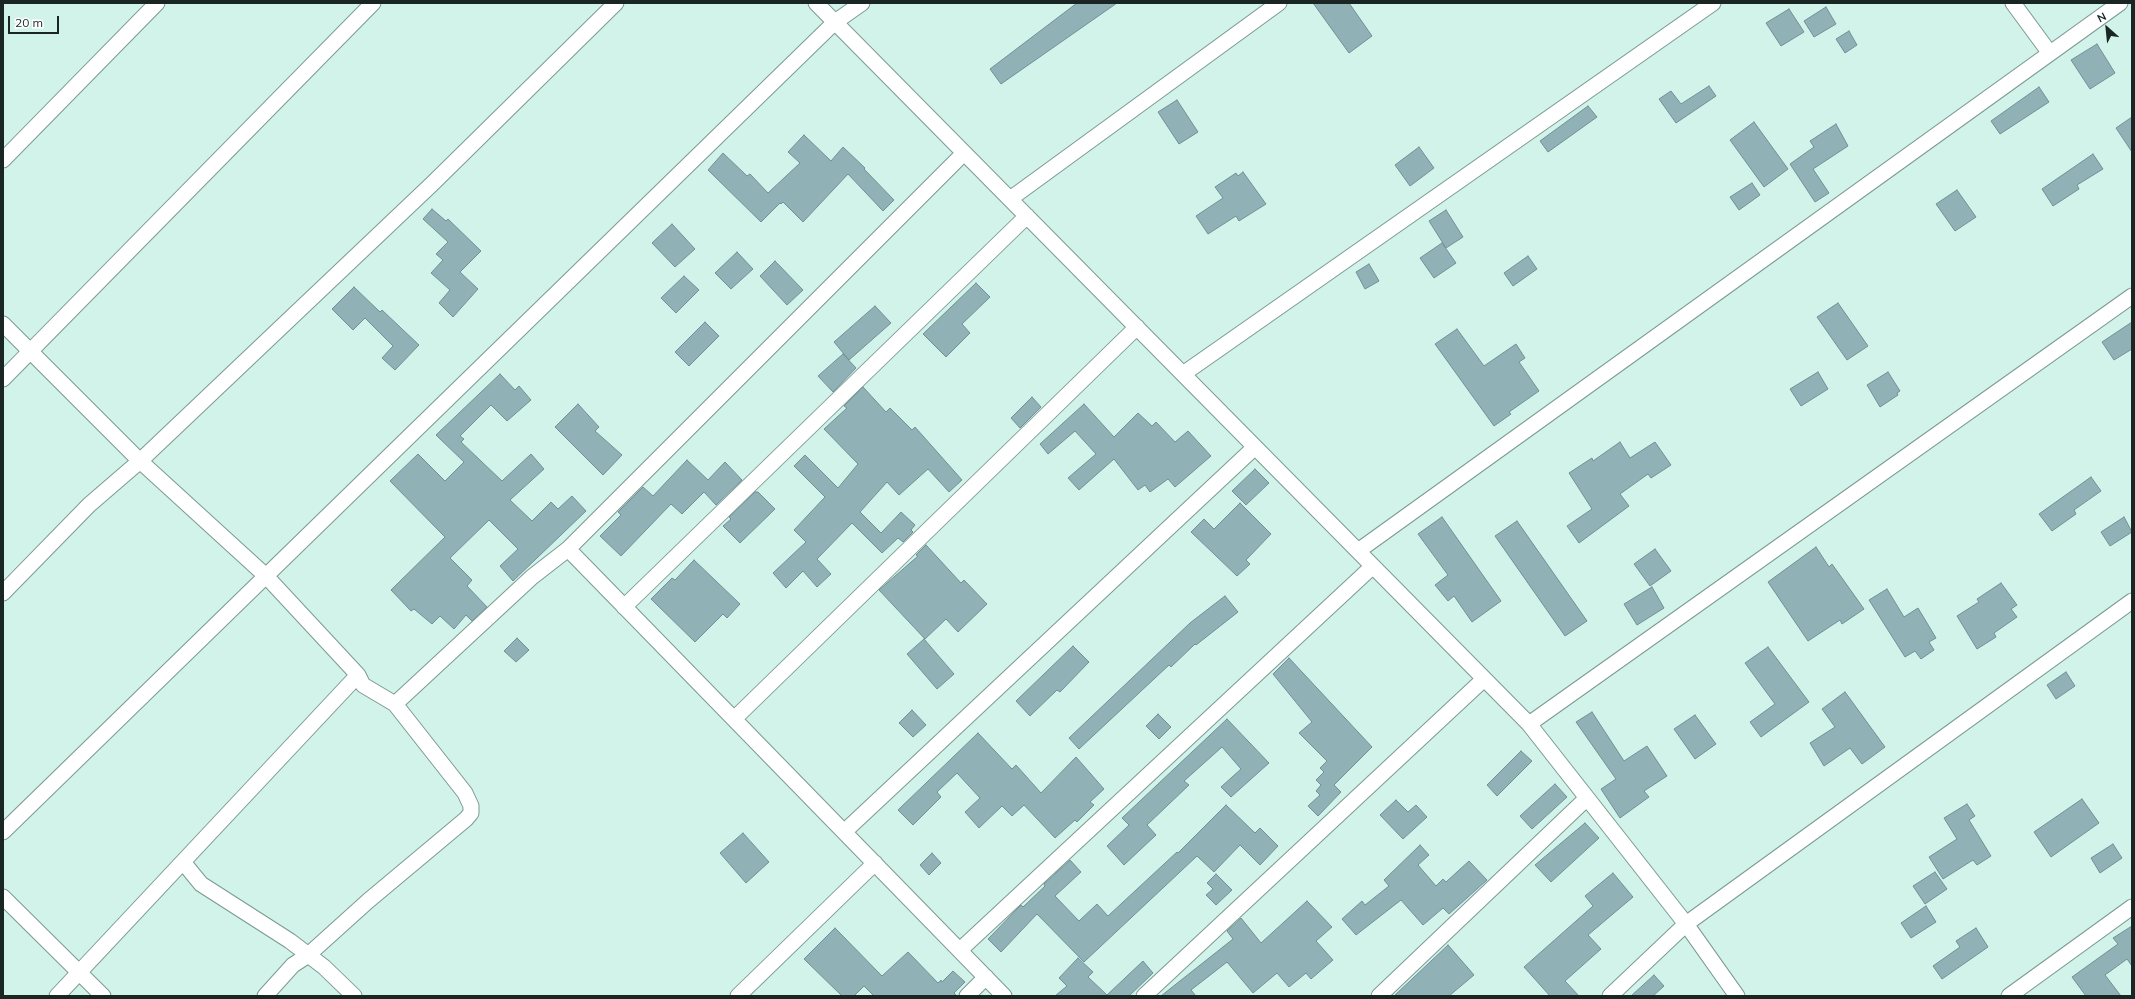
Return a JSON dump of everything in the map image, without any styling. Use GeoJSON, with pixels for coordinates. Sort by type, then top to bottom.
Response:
{"type":"FeatureCollection","features":[{"type":"Feature","properties":{"kind":"street"},"geometry":{"type":"LineString","coordinates":[[3,160],[157,3]]}},
{"type":"Feature","properties":{"kind":"street"},"geometry":{"type":"LineString","coordinates":[[3,379],[373,3]]}},
{"type":"Feature","properties":{"kind":"street"},"geometry":{"type":"LineString","coordinates":[[3,593],[89,505],[140,461],[432,184],[616,3]]}},
{"type":"Feature","properties":{"kind":"street"},"geometry":{"type":"LineString","coordinates":[[816,3],[1529,724],[1686,924],[1736,996]]}},
{"type":"Feature","properties":{"kind":"street"},"geometry":{"type":"LineString","coordinates":[[3,832],[836,22],[862,3]]}},
{"type":"Feature","properties":{"kind":"street"},"geometry":{"type":"LineString","coordinates":[[1010,199],[1279,3]]}},
{"type":"Feature","properties":{"kind":"street"},"geometry":{"type":"LineString","coordinates":[[1183,374],[1713,3]]}},
{"type":"Feature","properties":{"kind":"street"},"geometry":{"type":"LineString","coordinates":[[2013,3],[2049,52]]}},
{"type":"Feature","properties":{"kind":"street"},"geometry":{"type":"LineString","coordinates":[[1358,551],[2049,52],[2120,3]]}},
{"type":"Feature","properties":{"kind":"street"},"geometry":{"type":"LineString","coordinates":[[395,704],[532,576],[568,550],[964,153]]}},
{"type":"Feature","properties":{"kind":"street"},"geometry":{"type":"LineString","coordinates":[[624,607],[1027,216]]}},
{"type":"Feature","properties":{"kind":"street"},"geometry":{"type":"LineString","coordinates":[[1529,724],[2132,296]]}},
{"type":"Feature","properties":{"kind":"street"},"geometry":{"type":"LineString","coordinates":[[3,324],[140,461],[266,576],[358,675],[363,685],[395,704],[465,793],[471,813],[466,819],[368,901],[307,956],[293,966],[264,996]]}},
{"type":"Feature","properties":{"kind":"street"},"geometry":{"type":"LineString","coordinates":[[734,719],[1137,327]]}},
{"type":"Feature","properties":{"kind":"street"},"geometry":{"type":"LineString","coordinates":[[844,832],[1255,447]]}},
{"type":"Feature","properties":{"kind":"street"},"geometry":{"type":"LineString","coordinates":[[568,550],[1004,996]]}},
{"type":"Feature","properties":{"kind":"street"},"geometry":{"type":"LineString","coordinates":[[960,950],[1373,566]]}},
{"type":"Feature","properties":{"kind":"street"},"geometry":{"type":"LineString","coordinates":[[1610,996],[1686,924],[2132,601]]}},
{"type":"Feature","properties":{"kind":"street"},"geometry":{"type":"LineString","coordinates":[[57,996],[358,675]]}},
{"type":"Feature","properties":{"kind":"street"},"geometry":{"type":"LineString","coordinates":[[1144,996],[1484,679]]}},
{"type":"Feature","properties":{"kind":"street"},"geometry":{"type":"LineString","coordinates":[[1379,996],[1587,798]]}},
{"type":"Feature","properties":{"kind":"street"},"geometry":{"type":"LineString","coordinates":[[184,862],[202,884],[290,941],[307,956],[324,967],[354,996]]}},
{"type":"Feature","properties":{"kind":"street"},"geometry":{"type":"LineString","coordinates":[[738,996],[875,864]]}},
{"type":"Feature","properties":{"kind":"street"},"geometry":{"type":"LineString","coordinates":[[3,897],[103,996]]}},
{"type":"Feature","properties":{"kind":"street"},"geometry":{"type":"LineString","coordinates":[[2009,996],[2132,907]]}},
{"type":"Feature","properties":{"kind":"street"},"geometry":{"type":"LineString","coordinates":[[967,996],[986,977]]}},
{"type":"Feature","properties":{"kind":"building"},"geometry":{"type":"Polygon","coordinates":[[[1077,3],[1117,3],[1001,84],[990,69],[1077,3]]]}},
{"type":"Feature","properties":{"kind":"building"},"geometry":{"type":"Polygon","coordinates":[[[1313,3],[1349,3],[1372,36],[1349,53],[1313,3]]]}},
{"type":"Feature","properties":{"kind":"building"},"geometry":{"type":"Polygon","coordinates":[[[1826,7],[1836,24],[1814,37],[1804,21],[1826,7]]]}},
{"type":"Feature","properties":{"kind":"building"},"geometry":{"type":"Polygon","coordinates":[[[1789,9],[1804,32],[1781,46],[1766,23],[1789,9]]]}},
{"type":"Feature","properties":{"kind":"building"},"geometry":{"type":"Polygon","coordinates":[[[1849,31],[1857,45],[1845,53],[1836,39],[1849,31]]]}},
{"type":"Feature","properties":{"kind":"building"},"geometry":{"type":"Polygon","coordinates":[[[2097,44],[2115,73],[2090,89],[2071,60],[2097,44]]]}},
{"type":"Feature","properties":{"kind":"building"},"geometry":{"type":"Polygon","coordinates":[[[1709,86],[1716,96],[1676,123],[1659,99],[1671,91],[1681,104],[1709,86]]]}},
{"type":"Feature","properties":{"kind":"building"},"geometry":{"type":"Polygon","coordinates":[[[2039,87],[2049,102],[2000,134],[1991,121],[2039,87]]]}},
{"type":"Feature","properties":{"kind":"building"},"geometry":{"type":"Polygon","coordinates":[[[1177,100],[1198,132],[1179,144],[1158,112],[1177,100]]]}},
{"type":"Feature","properties":{"kind":"building"},"geometry":{"type":"Polygon","coordinates":[[[1588,106],[1597,117],[1548,152],[1540,141],[1588,106]]]}},
{"type":"Feature","properties":{"kind":"building"},"geometry":{"type":"Polygon","coordinates":[[[2132,117],[2132,152],[2116,128],[2132,117]]]}},
{"type":"Feature","properties":{"kind":"building"},"geometry":{"type":"Polygon","coordinates":[[[1754,122],[1788,169],[1764,187],[1730,140],[1754,122]]]}},
{"type":"Feature","properties":{"kind":"building"},"geometry":{"type":"Polygon","coordinates":[[[1836,124],[1848,146],[1813,169],[1829,193],[1815,202],[1790,164],[1814,147],[1810,141],[1836,124]]]}},
{"type":"Feature","properties":{"kind":"building"},"geometry":{"type":"Polygon","coordinates":[[[804,135],[831,161],[843,147],[865,168],[864,169],[894,200],[883,211],[848,174],[803,222],[783,202],[781,204],[780,203],[761,222],[708,170],[723,153],[747,176],[750,174],[768,193],[800,163],[788,152],[804,135]]]}},
{"type":"Feature","properties":{"kind":"building"},"geometry":{"type":"Polygon","coordinates":[[[1419,147],[1434,168],[1410,186],[1395,165],[1419,147]]]}},
{"type":"Feature","properties":{"kind":"building"},"geometry":{"type":"Polygon","coordinates":[[[2093,154],[2103,169],[2077,185],[2079,189],[2053,206],[2042,189],[2093,154]]]}},
{"type":"Feature","properties":{"kind":"building"},"geometry":{"type":"Polygon","coordinates":[[[1243,172],[1266,204],[1239,221],[1236,216],[1208,234],[1196,216],[1223,198],[1215,187],[1236,173],[1238,176],[1243,172]]]}},
{"type":"Feature","properties":{"kind":"building"},"geometry":{"type":"Polygon","coordinates":[[[1752,183],[1760,195],[1739,210],[1730,197],[1752,183]]]}},
{"type":"Feature","properties":{"kind":"building"},"geometry":{"type":"Polygon","coordinates":[[[1957,190],[1976,217],[1955,231],[1936,204],[1957,190]]]}},
{"type":"Feature","properties":{"kind":"building"},"geometry":{"type":"Polygon","coordinates":[[[432,209],[446,221],[448,219],[481,251],[460,272],[478,289],[453,317],[439,303],[450,290],[431,273],[443,260],[436,254],[448,242],[423,219],[432,209]]]}},
{"type":"Feature","properties":{"kind":"building"},"geometry":{"type":"Polygon","coordinates":[[[1446,210],[1463,237],[1446,248],[1429,221],[1446,210]]]}},
{"type":"Feature","properties":{"kind":"building"},"geometry":{"type":"Polygon","coordinates":[[[672,224],[695,249],[675,267],[652,243],[672,224]]]}},
{"type":"Feature","properties":{"kind":"building"},"geometry":{"type":"Polygon","coordinates":[[[1442,243],[1456,263],[1434,278],[1420,258],[1442,243]]]}},
{"type":"Feature","properties":{"kind":"building"},"geometry":{"type":"Polygon","coordinates":[[[737,252],[753,269],[731,289],[715,273],[737,252]]]}},
{"type":"Feature","properties":{"kind":"building"},"geometry":{"type":"Polygon","coordinates":[[[1528,256],[1537,269],[1513,286],[1504,273],[1528,256]]]}},
{"type":"Feature","properties":{"kind":"building"},"geometry":{"type":"Polygon","coordinates":[[[775,261],[803,290],[787,305],[760,276],[775,261]]]}},
{"type":"Feature","properties":{"kind":"building"},"geometry":{"type":"Polygon","coordinates":[[[1369,264],[1379,281],[1365,289],[1356,272],[1369,264]]]}},
{"type":"Feature","properties":{"kind":"building"},"geometry":{"type":"Polygon","coordinates":[[[684,276],[699,290],[676,313],[661,298],[684,276]]]}},
{"type":"Feature","properties":{"kind":"building"},"geometry":{"type":"Polygon","coordinates":[[[976,283],[990,297],[962,324],[970,333],[946,357],[923,334],[976,283]]]}},
{"type":"Feature","properties":{"kind":"building"},"geometry":{"type":"Polygon","coordinates":[[[354,287],[380,312],[382,310],[419,345],[395,370],[382,358],[393,346],[365,318],[353,330],[332,309],[354,287]]]}},
{"type":"Feature","properties":{"kind":"building"},"geometry":{"type":"Polygon","coordinates":[[[1838,303],[1868,346],[1847,360],[1817,317],[1838,303]]]}},
{"type":"Feature","properties":{"kind":"building"},"geometry":{"type":"Polygon","coordinates":[[[875,306],[891,323],[849,360],[834,342],[875,306]]]}},
{"type":"Feature","properties":{"kind":"building"},"geometry":{"type":"Polygon","coordinates":[[[705,322],[719,336],[689,366],[675,352],[705,322]]]}},
{"type":"Feature","properties":{"kind":"building"},"geometry":{"type":"Polygon","coordinates":[[[2132,322],[2132,349],[2114,360],[2102,342],[2132,322]]]}},
{"type":"Feature","properties":{"kind":"building"},"geometry":{"type":"Polygon","coordinates":[[[1457,329],[1484,366],[1516,344],[1525,358],[1519,362],[1539,391],[1509,412],[1511,414],[1494,426],[1435,344],[1457,329]]]}},
{"type":"Feature","properties":{"kind":"building"},"geometry":{"type":"Polygon","coordinates":[[[843,354],[856,368],[833,392],[818,376],[843,354]]]}},
{"type":"Feature","properties":{"kind":"building"},"geometry":{"type":"Polygon","coordinates":[[[1818,372],[1828,389],[1801,406],[1790,389],[1818,372]]]}},
{"type":"Feature","properties":{"kind":"building"},"geometry":{"type":"Polygon","coordinates":[[[1888,372],[1900,391],[1897,393],[1898,395],[1880,407],[1867,385],[1888,372]]]}},
{"type":"Feature","properties":{"kind":"building"},"geometry":{"type":"Polygon","coordinates":[[[500,374],[515,390],[519,386],[531,400],[507,421],[491,405],[460,436],[464,439],[461,442],[502,481],[531,454],[544,469],[510,500],[532,521],[551,502],[558,509],[572,496],[586,511],[513,581],[500,566],[518,549],[489,520],[450,558],[472,580],[467,586],[487,607],[472,621],[466,615],[454,629],[440,616],[432,624],[414,609],[411,611],[391,590],[445,537],[390,481],[418,454],[445,481],[464,462],[436,435],[500,374]]]}},
{"type":"Feature","properties":{"kind":"building"},"geometry":{"type":"Polygon","coordinates":[[[863,387],[886,412],[890,408],[912,430],[915,427],[962,480],[949,492],[928,469],[899,495],[887,482],[860,512],[881,533],[901,512],[915,525],[911,530],[913,532],[903,542],[898,538],[882,553],[852,523],[817,559],[831,574],[817,587],[803,571],[786,588],[773,573],[806,542],[794,530],[825,497],[794,466],[805,455],[838,488],[858,464],[824,429],[847,408],[844,406],[863,387]]]}},
{"type":"Feature","properties":{"kind":"building"},"geometry":{"type":"Polygon","coordinates":[[[1032,397],[1041,407],[1020,428],[1011,418],[1032,397]]]}},
{"type":"Feature","properties":{"kind":"building"},"geometry":{"type":"Polygon","coordinates":[[[578,404],[599,427],[595,431],[622,455],[603,475],[555,427],[578,404]]]}},
{"type":"Feature","properties":{"kind":"building"},"geometry":{"type":"Polygon","coordinates":[[[1084,404],[1114,437],[1138,413],[1152,426],[1156,422],[1175,442],[1188,431],[1211,456],[1175,487],[1168,479],[1150,492],[1145,485],[1138,490],[1114,459],[1079,490],[1068,478],[1096,454],[1075,431],[1048,454],[1040,444],[1084,404]]]}},
{"type":"Feature","properties":{"kind":"building"},"geometry":{"type":"Polygon","coordinates":[[[1620,442],[1630,458],[1655,442],[1671,465],[1651,478],[1648,474],[1620,494],[1629,506],[1579,543],[1567,526],[1592,509],[1569,473],[1592,458],[1593,461],[1620,442]]]}},
{"type":"Feature","properties":{"kind":"building"},"geometry":{"type":"Polygon","coordinates":[[[687,460],[708,480],[725,462],[742,480],[716,505],[704,492],[682,514],[671,504],[621,556],[600,536],[621,515],[618,512],[643,487],[653,496],[687,460]]]}},
{"type":"Feature","properties":{"kind":"building"},"geometry":{"type":"Polygon","coordinates":[[[1255,469],[1269,483],[1246,505],[1232,491],[1255,469]]]}},
{"type":"Feature","properties":{"kind":"building"},"geometry":{"type":"Polygon","coordinates":[[[2091,477],[2101,491],[2074,510],[2076,514],[2052,531],[2039,514],[2091,477]]]}},
{"type":"Feature","properties":{"kind":"building"},"geometry":{"type":"Polygon","coordinates":[[[755,492],[758,492],[775,509],[740,543],[723,526],[731,519],[729,517],[755,492]]]}},
{"type":"Feature","properties":{"kind":"building"},"geometry":{"type":"Polygon","coordinates":[[[1240,503],[1271,534],[1246,560],[1250,564],[1237,576],[1191,532],[1204,519],[1214,529],[1240,503]]]}},
{"type":"Feature","properties":{"kind":"building"},"geometry":{"type":"Polygon","coordinates":[[[1442,517],[1501,601],[1472,622],[1454,596],[1448,601],[1435,585],[1448,575],[1418,534],[1442,517]]]}},
{"type":"Feature","properties":{"kind":"building"},"geometry":{"type":"Polygon","coordinates":[[[2124,517],[2132,532],[2110,546],[2101,532],[2124,517]]]}},
{"type":"Feature","properties":{"kind":"building"},"geometry":{"type":"Polygon","coordinates":[[[1517,521],[1587,621],[1565,636],[1495,536],[1517,521]]]}},
{"type":"Feature","properties":{"kind":"building"},"geometry":{"type":"Polygon","coordinates":[[[926,545],[961,583],[964,580],[987,604],[958,632],[946,619],[925,639],[879,590],[918,556],[916,555],[926,545]]]}},
{"type":"Feature","properties":{"kind":"building"},"geometry":{"type":"Polygon","coordinates":[[[1816,547],[1829,567],[1832,564],[1864,609],[1842,624],[1840,620],[1808,641],[1768,582],[1816,547]]]}},
{"type":"Feature","properties":{"kind":"building"},"geometry":{"type":"Polygon","coordinates":[[[1655,549],[1671,571],[1650,586],[1634,564],[1655,549]]]}},
{"type":"Feature","properties":{"kind":"building"},"geometry":{"type":"Polygon","coordinates":[[[694,560],[740,604],[727,618],[723,614],[695,642],[651,599],[672,578],[675,580],[694,560]]]}},
{"type":"Feature","properties":{"kind":"building"},"geometry":{"type":"Polygon","coordinates":[[[2001,583],[2017,605],[2011,609],[2017,617],[1994,633],[1996,637],[1977,649],[1957,616],[1979,602],[1977,599],[2001,583]]]}},
{"type":"Feature","properties":{"kind":"building"},"geometry":{"type":"Polygon","coordinates":[[[1652,587],[1664,608],[1637,625],[1624,604],[1652,587]]]}},
{"type":"Feature","properties":{"kind":"building"},"geometry":{"type":"Polygon","coordinates":[[[1887,589],[1904,617],[1918,608],[1936,638],[1929,642],[1934,650],[1921,659],[1915,651],[1905,657],[1869,600],[1887,589]]]}},
{"type":"Feature","properties":{"kind":"building"},"geometry":{"type":"Polygon","coordinates":[[[1225,596],[1238,612],[1196,645],[1195,644],[1171,667],[1169,665],[1079,749],[1069,738],[1190,623],[1225,596]]]}},
{"type":"Feature","properties":{"kind":"building"},"geometry":{"type":"Polygon","coordinates":[[[517,638],[529,650],[516,662],[504,651],[517,638]]]}},
{"type":"Feature","properties":{"kind":"building"},"geometry":{"type":"Polygon","coordinates":[[[924,639],[954,674],[937,689],[907,654],[924,639]]]}},
{"type":"Feature","properties":{"kind":"building"},"geometry":{"type":"Polygon","coordinates":[[[1073,646],[1089,662],[1060,692],[1057,690],[1030,716],[1016,701],[1073,646]]]}},
{"type":"Feature","properties":{"kind":"building"},"geometry":{"type":"Polygon","coordinates":[[[1768,647],[1809,702],[1761,737],[1750,722],[1775,704],[1745,663],[1768,647]]]}},
{"type":"Feature","properties":{"kind":"building"},"geometry":{"type":"Polygon","coordinates":[[[1289,658],[1372,747],[1334,785],[1341,792],[1318,816],[1308,806],[1320,795],[1316,791],[1321,785],[1316,780],[1324,772],[1320,768],[1327,761],[1299,733],[1312,722],[1273,674],[1289,658]]]}},
{"type":"Feature","properties":{"kind":"building"},"geometry":{"type":"Polygon","coordinates":[[[2066,672],[2075,686],[2056,699],[2047,685],[2066,672]]]}},
{"type":"Feature","properties":{"kind":"building"},"geometry":{"type":"Polygon","coordinates":[[[1845,692],[1885,747],[1862,764],[1850,748],[1824,766],[1810,743],[1835,727],[1822,709],[1845,692]]]}},
{"type":"Feature","properties":{"kind":"building"},"geometry":{"type":"Polygon","coordinates":[[[912,710],[926,725],[913,737],[899,723],[912,710]]]}},
{"type":"Feature","properties":{"kind":"building"},"geometry":{"type":"Polygon","coordinates":[[[1592,712],[1624,761],[1647,746],[1667,776],[1644,791],[1649,797],[1620,818],[1601,789],[1616,779],[1576,722],[1592,712]]]}},
{"type":"Feature","properties":{"kind":"building"},"geometry":{"type":"Polygon","coordinates":[[[1158,714],[1171,727],[1159,739],[1146,726],[1158,714]]]}},
{"type":"Feature","properties":{"kind":"building"},"geometry":{"type":"Polygon","coordinates":[[[1695,715],[1716,744],[1695,759],[1674,729],[1695,715]]]}},
{"type":"Feature","properties":{"kind":"building"},"geometry":{"type":"Polygon","coordinates":[[[1227,719],[1269,763],[1231,797],[1221,787],[1241,769],[1222,747],[1184,781],[1189,785],[1147,825],[1156,835],[1124,865],[1107,846],[1129,825],[1122,818],[1227,719]]]}},
{"type":"Feature","properties":{"kind":"building"},"geometry":{"type":"Polygon","coordinates":[[[978,733],[1012,769],[1016,765],[1041,793],[1076,757],[1104,789],[1090,802],[1094,805],[1077,822],[1075,820],[1055,838],[1024,805],[1012,816],[1002,806],[979,828],[965,812],[980,798],[957,773],[937,792],[941,797],[913,825],[898,810],[978,733]]]}},
{"type":"Feature","properties":{"kind":"building"},"geometry":{"type":"Polygon","coordinates":[[[1521,751],[1532,761],[1497,796],[1487,785],[1521,751]]]}},
{"type":"Feature","properties":{"kind":"building"},"geometry":{"type":"Polygon","coordinates":[[[1555,784],[1567,797],[1532,829],[1520,816],[1555,784]]]}},
{"type":"Feature","properties":{"kind":"building"},"geometry":{"type":"Polygon","coordinates":[[[2082,799],[2099,823],[2051,857],[2034,832],[2082,799]]]}},
{"type":"Feature","properties":{"kind":"building"},"geometry":{"type":"Polygon","coordinates":[[[1396,800],[1408,812],[1416,805],[1427,817],[1403,839],[1380,815],[1396,800]]]}},
{"type":"Feature","properties":{"kind":"building"},"geometry":{"type":"Polygon","coordinates":[[[1967,804],[1975,816],[1969,820],[1991,856],[1977,865],[1973,860],[1943,879],[1929,857],[1957,839],[1944,818],[1967,804]]]}},
{"type":"Feature","properties":{"kind":"building"},"geometry":{"type":"Polygon","coordinates":[[[1226,805],[1255,833],[1260,828],[1278,846],[1260,865],[1240,845],[1214,872],[1197,856],[1084,962],[1037,914],[1001,952],[988,939],[1021,905],[1023,907],[1045,886],[1044,884],[1070,860],[1081,872],[1055,896],[1079,921],[1097,904],[1108,916],[1177,852],[1178,853],[1226,805]]]}},
{"type":"Feature","properties":{"kind":"building"},"geometry":{"type":"Polygon","coordinates":[[[1585,823],[1599,838],[1551,882],[1535,865],[1585,823]]]}},
{"type":"Feature","properties":{"kind":"building"},"geometry":{"type":"Polygon","coordinates":[[[743,833],[769,862],[746,883],[720,853],[743,833]]]}},
{"type":"Feature","properties":{"kind":"building"},"geometry":{"type":"Polygon","coordinates":[[[2113,844],[2122,858],[2100,873],[2091,858],[2113,844]]]}},
{"type":"Feature","properties":{"kind":"building"},"geometry":{"type":"Polygon","coordinates":[[[1420,845],[1429,855],[1418,865],[1436,886],[1443,879],[1446,882],[1469,861],[1487,880],[1449,914],[1443,908],[1423,925],[1401,900],[1356,935],[1342,919],[1362,901],[1365,905],[1389,886],[1384,880],[1420,845]]]}},
{"type":"Feature","properties":{"kind":"building"},"geometry":{"type":"Polygon","coordinates":[[[932,853],[941,863],[929,875],[920,865],[932,853]]]}},
{"type":"Feature","properties":{"kind":"building"},"geometry":{"type":"Polygon","coordinates":[[[1935,872],[1947,889],[1925,904],[1913,886],[1935,872]]]}},
{"type":"Feature","properties":{"kind":"building"},"geometry":{"type":"Polygon","coordinates":[[[1613,873],[1633,897],[1588,935],[1601,949],[1565,981],[1579,996],[1550,996],[1524,967],[1593,906],[1585,896],[1613,873]]]}},
{"type":"Feature","properties":{"kind":"building"},"geometry":{"type":"Polygon","coordinates":[[[1216,874],[1232,890],[1216,905],[1206,895],[1213,889],[1207,883],[1216,874]]]}},
{"type":"Feature","properties":{"kind":"building"},"geometry":{"type":"Polygon","coordinates":[[[1307,901],[1332,927],[1316,941],[1333,960],[1311,979],[1306,973],[1289,987],[1277,973],[1253,993],[1227,962],[1191,990],[1196,996],[1161,996],[1233,939],[1227,931],[1241,918],[1261,943],[1307,901]]]}},
{"type":"Feature","properties":{"kind":"building"},"geometry":{"type":"Polygon","coordinates":[[[1926,906],[1936,922],[1911,938],[1901,923],[1926,906]]]}},
{"type":"Feature","properties":{"kind":"building"},"geometry":{"type":"Polygon","coordinates":[[[2132,926],[2132,966],[2127,959],[2105,975],[2121,996],[2086,996],[2072,977],[2118,944],[2113,938],[2132,926]]]}},
{"type":"Feature","properties":{"kind":"building"},"geometry":{"type":"Polygon","coordinates":[[[835,928],[882,976],[908,952],[938,983],[941,980],[942,982],[953,971],[965,982],[954,993],[957,996],[874,996],[864,986],[854,996],[842,996],[804,959],[835,928]]]}},
{"type":"Feature","properties":{"kind":"building"},"geometry":{"type":"Polygon","coordinates":[[[1976,928],[1988,947],[1942,979],[1933,966],[1960,947],[1956,941],[1976,928]]]}},
{"type":"Feature","properties":{"kind":"building"},"geometry":{"type":"Polygon","coordinates":[[[1448,945],[1474,975],[1449,996],[1394,996],[1448,945]]]}},
{"type":"Feature","properties":{"kind":"building"},"geometry":{"type":"Polygon","coordinates":[[[1078,958],[1093,972],[1088,977],[1107,995],[1143,961],[1153,973],[1129,996],[1055,996],[1067,986],[1059,978],[1078,958]]]}},
{"type":"Feature","properties":{"kind":"building"},"geometry":{"type":"Polygon","coordinates":[[[1654,975],[1664,986],[1653,996],[1631,996],[1654,975]]]}}]}
